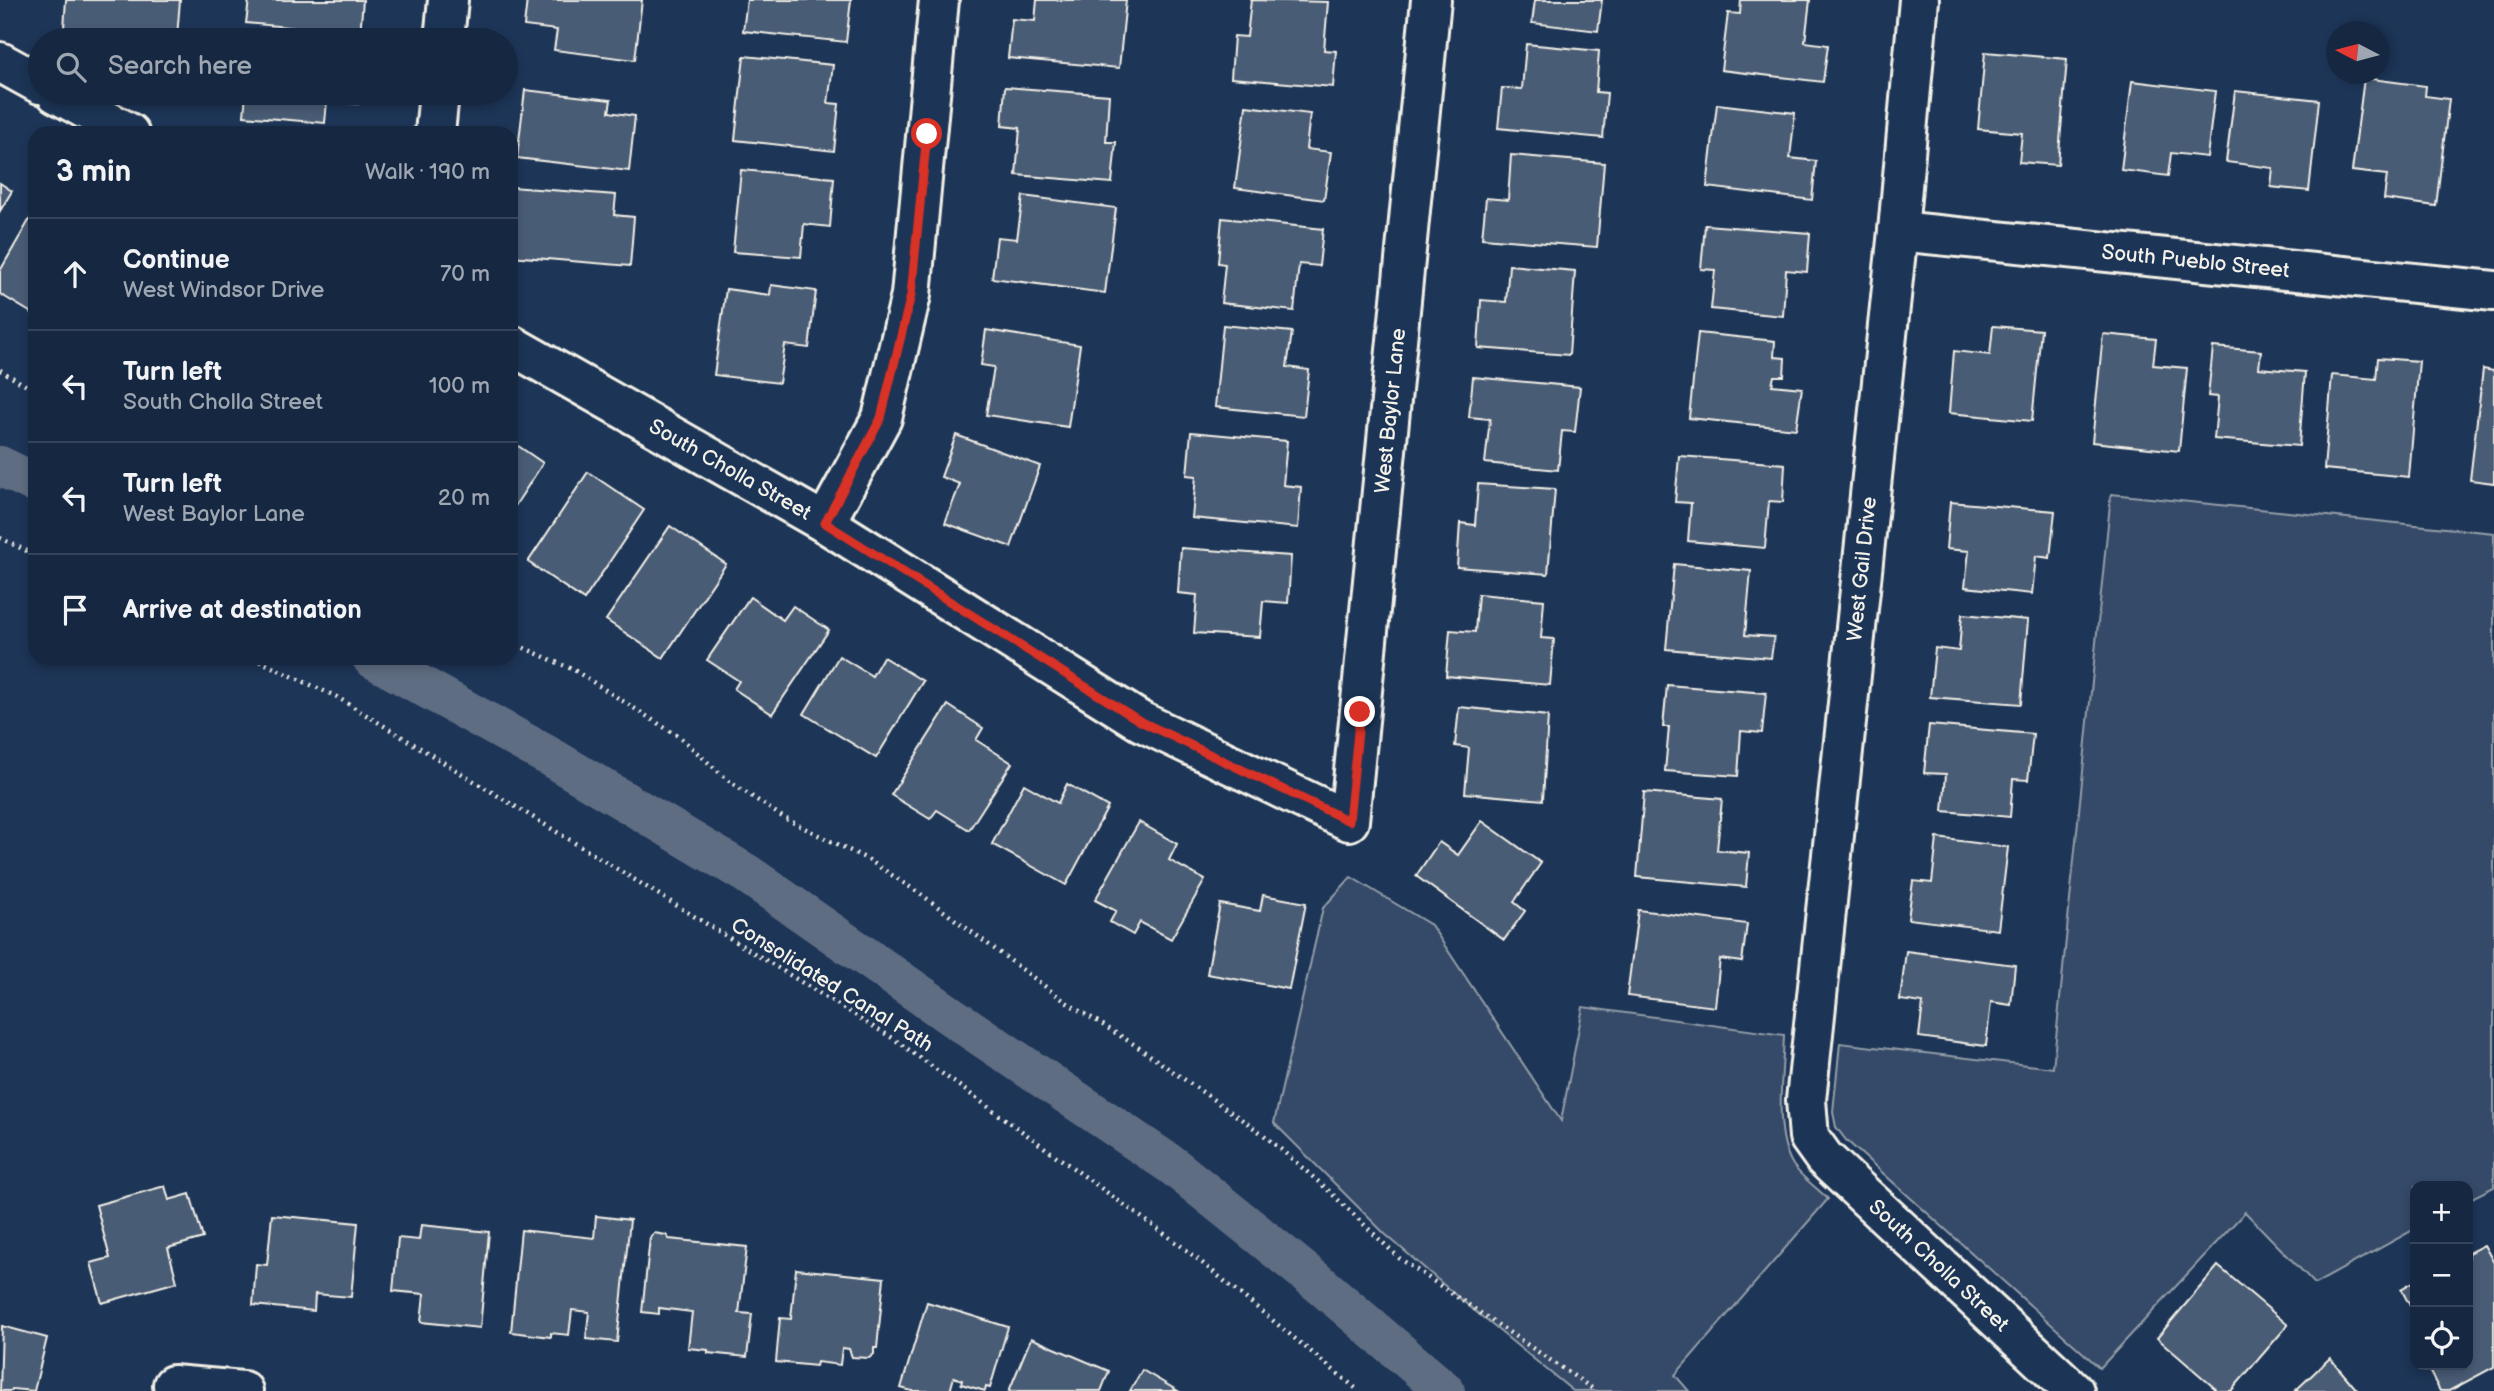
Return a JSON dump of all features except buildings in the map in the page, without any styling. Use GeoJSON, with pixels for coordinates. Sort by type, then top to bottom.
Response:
{"type":"FeatureCollection","features":[{"type":"Feature","properties":{"kind":"street"},"geometry":{"type":"LineString","coordinates":[[445,28],[448,0]]}},
{"type":"Feature","properties":{"kind":"street"},"geometry":{"type":"LineString","coordinates":[[825,523],[881,418],[911,295],[939,0]]}},
{"type":"Feature","properties":{"kind":"street","name":"West Baylor Lane"},"geometry":{"type":"LineString","coordinates":[[1349,821],[1431,0]]}},
{"type":"Feature","properties":{"kind":"street","name":"West Gail Drive"},"geometry":{"type":"LineString","coordinates":[[1809,1137],[1806,1100],[1898,231],[1919,0]]}},
{"type":"Feature","properties":{"kind":"street"},"geometry":{"type":"LineString","coordinates":[[0,62],[28,77]]}},
{"type":"Feature","properties":{"kind":"street"},"geometry":{"type":"LineString","coordinates":[[78,105],[116,126]]}},
{"type":"Feature","properties":{"kind":"street"},"geometry":{"type":"LineString","coordinates":[[436,126],[438,105]]}},
{"type":"Feature","properties":{"kind":"street","name":"South Pueblo Street"},"geometry":{"type":"LineString","coordinates":[[1898,231],[2494,290]]}},
{"type":"Feature","properties":{"kind":"street","name":"South Cholla Street"},"geometry":{"type":"LineString","coordinates":[[518,349],[825,523],[1140,721],[1349,821]]}},
{"type":"Feature","properties":{"kind":"street","name":"South Cholla Street"},"geometry":{"type":"LineString","coordinates":[[1809,1137],[1824,1158],[2074,1391]]}},
{"type":"Feature","properties":{"kind":"street"},"geometry":{"type":"LineString","coordinates":[[173,1385],[243,1391]]}},
{"type":"Feature","properties":{"kind":"path"},"geometry":{"type":"LineString","coordinates":[[0,370],[28,387]]}},
{"type":"Feature","properties":{"kind":"path"},"geometry":{"type":"LineString","coordinates":[[0,538],[28,552]]}},
{"type":"Feature","properties":{"kind":"path"},"geometry":{"type":"LineString","coordinates":[[518,645],[574,670],[681,738],[741,790],[784,818],[869,860],[922,895],[1066,1002],[1135,1045],[1264,1135],[1327,1189],[1399,1258],[1595,1391]]}},
{"type":"Feature","properties":{"kind":"path","name":"Consolidated Canal Path"},"geometry":{"type":"LineString","coordinates":[[268,665],[337,698],[894,1039],[1184,1248],[1359,1391]]}},
{"type":"Feature","properties":{"kind":"shaded area"},"geometry":{"type":"Polygon","coordinates":[[[2111,494],[2494,533],[2494,1187],[2473,1198],[2473,1181],[2410,1181],[2410,1232],[2315,1284],[2245,1212],[2100,1368],[1846,1140],[1836,1127],[1833,1112],[1840,1043],[2053,1068],[2111,494]]]}},
{"type":"Feature","properties":{"kind":"shaded area"},"geometry":{"type":"Polygon","coordinates":[[[1351,877],[1431,925],[1561,1121],[1583,1007],[1784,1035],[1781,1120],[1787,1152],[1796,1169],[1828,1199],[1675,1375],[1689,1391],[1573,1391],[1385,1234],[1274,1123],[1323,908],[1351,877]]]}},
{"type":"Feature","properties":{"kind":"waterway"},"geometry":{"type":"LineString","coordinates":[[0,466],[28,480]]}},
{"type":"Feature","properties":{"kind":"waterway"},"geometry":{"type":"LineString","coordinates":[[385,665],[552,758],[747,874],[1173,1166],[1321,1285],[1445,1391]]}},
{"type":"Feature","properties":{"kind":"route"},"geometry":{"type":"LineString","coordinates":[[927,134],[911,295],[881,418],[825,523],[1140,721],[1349,821],[1360,712]]}}]}
